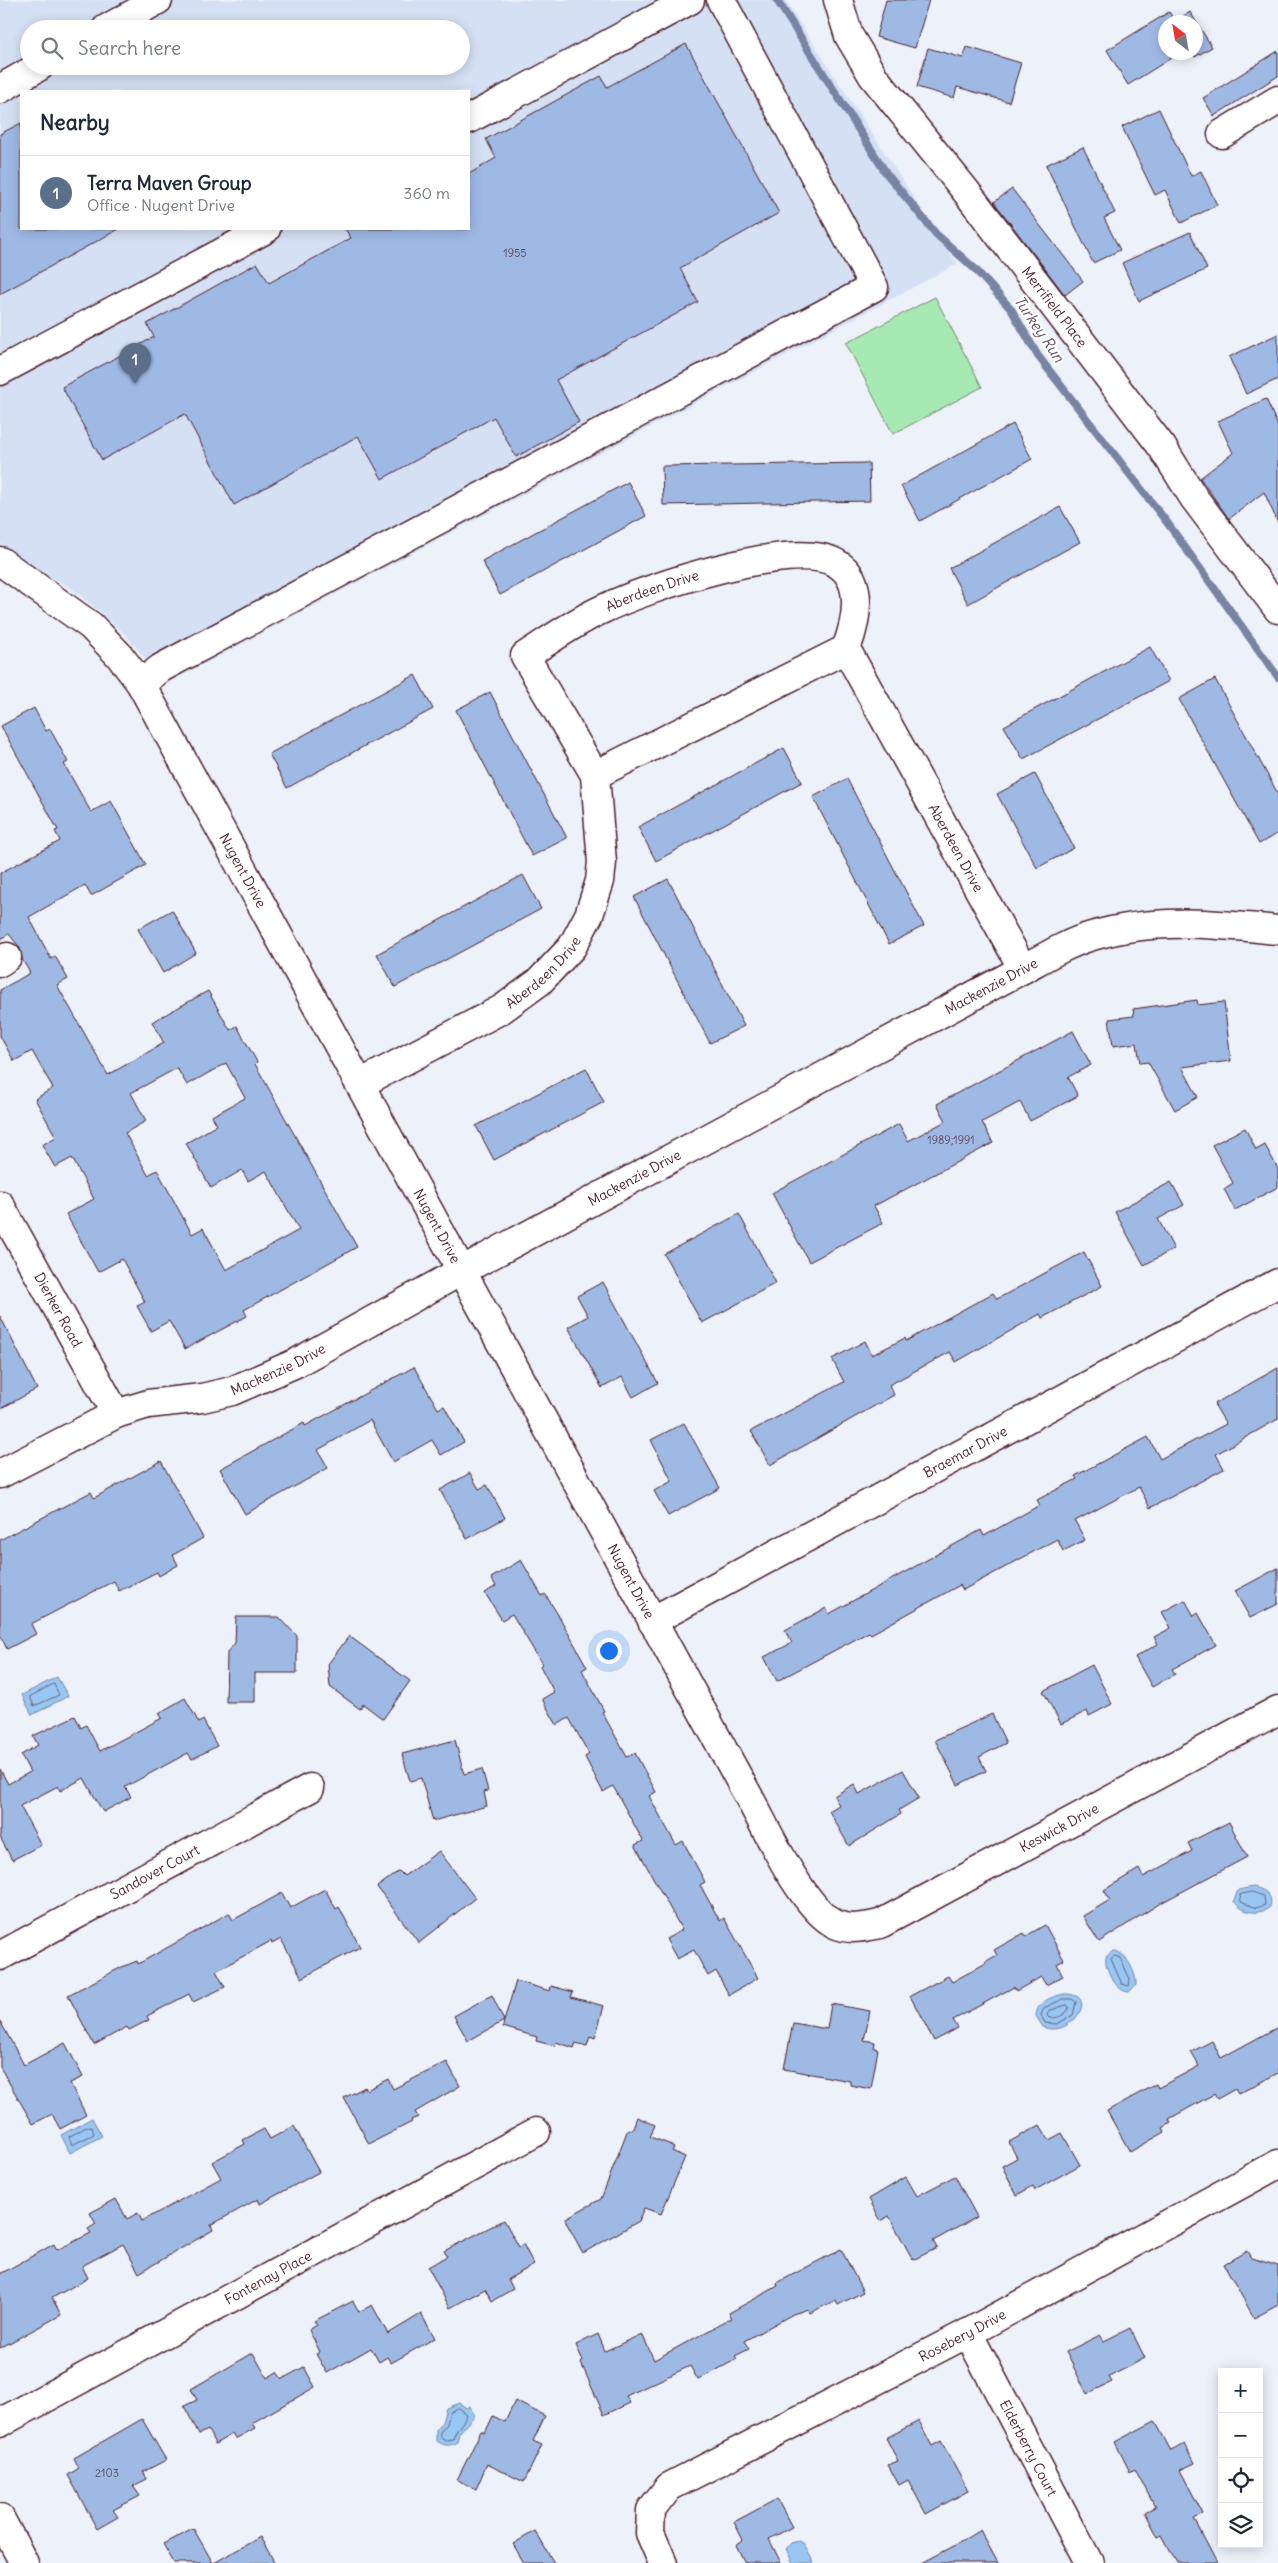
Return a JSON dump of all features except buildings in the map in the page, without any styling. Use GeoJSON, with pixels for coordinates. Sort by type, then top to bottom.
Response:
{"type":"FeatureCollection","features":[{"type":"Feature","properties":{"kind":"street"},"geometry":{"type":"LineString","coordinates":[[122,20],[158,0]]}},
{"type":"Feature","properties":{"kind":"street"},"geometry":{"type":"LineString","coordinates":[[470,119],[690,0]]}},
{"type":"Feature","properties":{"kind":"street"},"geometry":{"type":"LineString","coordinates":[[141,684],[161,668],[874,287],[721,0]]}},
{"type":"Feature","properties":{"kind":"street","name":"Merrifield Place"},"geometry":{"type":"LineString","coordinates":[[838,0],[849,36],[873,76],[965,190],[1156,439],[1194,498],[1278,609]]}},
{"type":"Feature","properties":{"kind":"street"},"geometry":{"type":"LineString","coordinates":[[0,88],[24,75]]}},
{"type":"Feature","properties":{"kind":"street"},"geometry":{"type":"LineString","coordinates":[[1222,134],[1278,100]]}},
{"type":"Feature","properties":{"kind":"street"},"geometry":{"type":"LineString","coordinates":[[0,370],[264,230]]}},
{"type":"Feature","properties":{"kind":"street","name":"Aberdeen Drive"},"geometry":{"type":"LineString","coordinates":[[360,1084],[502,1009],[539,982],[572,948],[589,915],[600,881],[602,862],[595,775],[525,656],[602,609],[658,586],[767,558],[822,558],[836,563],[847,572],[853,584],[856,613],[846,649],[1023,969]]}},
{"type":"Feature","properties":{"kind":"street","name":"Nugent Drive"},"geometry":{"type":"LineString","coordinates":[[0,561],[91,626],[119,655],[141,684],[463,1270],[652,1621],[798,1884],[813,1908],[836,1924]]}},
{"type":"Feature","properties":{"kind":"street"},"geometry":{"type":"LineString","coordinates":[[595,775],[846,649]]}},
{"type":"Feature","properties":{"kind":"street","name":"Mackenzie Drive"},"geometry":{"type":"LineString","coordinates":[[0,1474],[116,1414],[148,1404],[202,1398],[232,1391],[296,1363],[463,1270],[1023,969],[1091,936],[1146,924],[1172,922],[1278,930]]}},
{"type":"Feature","properties":{"kind":"street","name":"Dierker Road"},"geometry":{"type":"LineString","coordinates":[[0,1206],[116,1414]]}},
{"type":"Feature","properties":{"kind":"street","name":"Braemar Drive"},"geometry":{"type":"LineString","coordinates":[[652,1621],[1278,1283]]}},
{"type":"Feature","properties":{"kind":"street","name":"Keswick Drive"},"geometry":{"type":"LineString","coordinates":[[836,1924],[858,1929],[880,1924],[1278,1710]]}},
{"type":"Feature","properties":{"kind":"street","name":"Sandover Court"},"geometry":{"type":"LineString","coordinates":[[0,1956],[310,1788]]}},
{"type":"Feature","properties":{"kind":"street","name":"Fontenay Place"},"geometry":{"type":"LineString","coordinates":[[0,2424],[536,2132]]}},
{"type":"Feature","properties":{"kind":"street","name":"Rosebery Drive"},"geometry":{"type":"LineString","coordinates":[[662,2563],[650,2533],[651,2510],[669,2487],[968,2333],[1278,2164]]}},
{"type":"Feature","properties":{"kind":"street","name":"Elderberry Court"},"geometry":{"type":"LineString","coordinates":[[968,2333],[1089,2563]]}},
{"type":"Feature","properties":{"kind":"street"},"geometry":{"type":"LineString","coordinates":[[0,2518],[24,2563]]}},
{"type":"Feature","properties":{"kind":"shaded area"},"geometry":{"type":"Polygon","coordinates":[[[0,0],[785,0],[957,264],[162,686],[146,660],[126,635],[72,589],[23,561],[0,543],[0,0]]]}},
{"type":"Feature","properties":{"kind":"green space"},"geometry":{"type":"Polygon","coordinates":[[[935,297],[982,387],[893,434],[846,343],[935,297]]]}},
{"type":"Feature","properties":{"kind":"water"},"geometry":{"type":"Polygon","coordinates":[[[57,1677],[68,1696],[32,1715],[22,1695],[57,1677]]]}},
{"type":"Feature","properties":{"kind":"water"},"geometry":{"type":"Polygon","coordinates":[[[1253,1887],[1269,1895],[1270,1907],[1266,1910],[1261,1912],[1246,1911],[1234,1901],[1238,1890],[1253,1887]]]}},
{"type":"Feature","properties":{"kind":"water"},"geometry":{"type":"Polygon","coordinates":[[[1113,1951],[1122,1954],[1126,1958],[1135,1975],[1136,1985],[1129,1992],[1124,1991],[1115,1984],[1109,1973],[1106,1957],[1113,1951]]]}},
{"type":"Feature","properties":{"kind":"water"},"geometry":{"type":"Polygon","coordinates":[[[1064,1994],[1075,1996],[1081,2000],[1078,2015],[1072,2022],[1063,2027],[1054,2029],[1043,2027],[1036,2016],[1039,2007],[1046,2000],[1064,1994]]]}},
{"type":"Feature","properties":{"kind":"water"},"geometry":{"type":"Polygon","coordinates":[[[92,2118],[102,2136],[70,2153],[61,2135],[92,2118]]]}},
{"type":"Feature","properties":{"kind":"water"},"geometry":{"type":"Polygon","coordinates":[[[459,2403],[466,2408],[470,2406],[474,2416],[459,2433],[457,2442],[451,2445],[441,2444],[436,2440],[436,2430],[442,2422],[446,2408],[459,2403]]]}},
{"type":"Feature","properties":{"kind":"water"},"geometry":{"type":"Polygon","coordinates":[[[799,2541],[803,2543],[814,2563],[793,2563],[786,2549],[791,2543],[799,2541]]]}},
{"type":"Feature","properties":{"kind":"waterway","name":"Turkey Run"},"geometry":{"type":"LineString","coordinates":[[777,0],[886,173],[936,234],[975,269],[1011,309],[1038,356],[1166,521],[1278,677]]}},
{"type":"Feature","properties":{"kind":"place","name":"Terra Maven Group"},"geometry":{"type":"Point","coordinates":[135,384]}}]}
